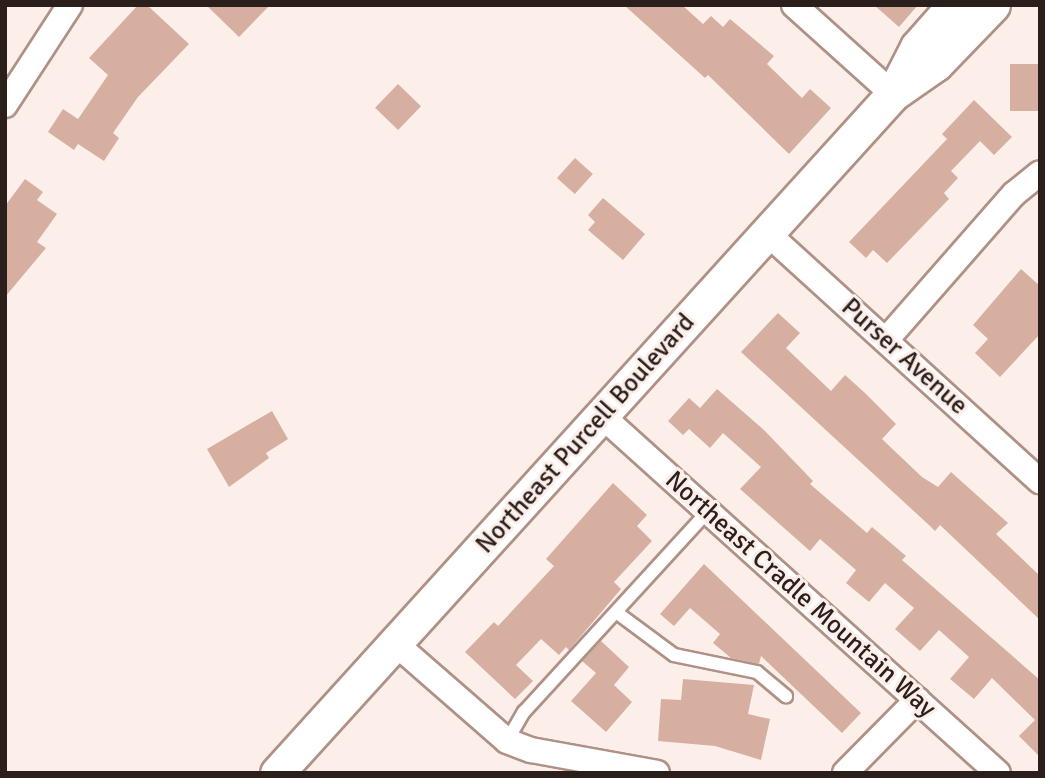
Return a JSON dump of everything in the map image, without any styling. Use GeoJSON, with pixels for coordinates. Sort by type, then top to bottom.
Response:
{"type":"FeatureCollection","features":[{"type":"Feature","properties":{"kind":"street"},"geometry":{"type":"LineString","coordinates":[[5,105],[70,5]]}},
{"type":"Feature","properties":{"kind":"street"},"geometry":{"type":"LineString","coordinates":[[794,5],[893,94]]}},
{"type":"Feature","properties":{"kind":"street","name":"Northeast Purcell Boulevard"},"geometry":{"type":"LineString","coordinates":[[893,94],[916,47],[954,5]]}},
{"type":"Feature","properties":{"kind":"street","name":"Northeast Purcell Boulevard"},"geometry":{"type":"LineString","coordinates":[[277,773],[893,94],[936,64],[993,5]]}},
{"type":"Feature","properties":{"kind":"street"},"geometry":{"type":"LineString","coordinates":[[886,340],[1014,194],[1040,173]]}},
{"type":"Feature","properties":{"kind":"street","name":"Purser Avenue"},"geometry":{"type":"LineString","coordinates":[[767,233],[1040,481]]}},
{"type":"Feature","properties":{"kind":"street","name":"Northeast Cradle Mountain Way"},"geometry":{"type":"LineString","coordinates":[[602,416],[998,773]]}},
{"type":"Feature","properties":{"kind":"street"},"geometry":{"type":"LineString","coordinates":[[396,644],[507,741],[530,750],[657,773]]}},
{"type":"Feature","properties":{"kind":"street"},"geometry":{"type":"LineString","coordinates":[[845,773],[917,699]]}},
{"type":"Feature","properties":{"kind":"lane"},"geometry":{"type":"LineString","coordinates":[[507,741],[524,712],[707,512]]}},
{"type":"Feature","properties":{"kind":"lane"},"geometry":{"type":"LineString","coordinates":[[616,612],[674,655],[757,672],[786,696]]}},
{"type":"Feature","properties":{"kind":"building"},"geometry":{"type":"Polygon","coordinates":[[[138,5],[147,5],[189,44],[138,97],[113,133],[119,138],[104,161],[78,144],[74,150],[48,132],[63,109],[78,119],[108,75],[89,58],[138,5]]]}},
{"type":"Feature","properties":{"kind":"building"},"geometry":{"type":"Polygon","coordinates":[[[206,5],[270,5],[239,37],[206,5]]]}},
{"type":"Feature","properties":{"kind":"building"},"geometry":{"type":"Polygon","coordinates":[[[624,5],[682,5],[703,24],[711,16],[723,27],[730,19],[774,56],[767,64],[802,98],[810,89],[831,108],[789,154],[708,75],[705,78],[624,5]]]}},
{"type":"Feature","properties":{"kind":"building"},"geometry":{"type":"Polygon","coordinates":[[[874,5],[918,5],[899,27],[874,5]]]}},
{"type":"Feature","properties":{"kind":"building"},"geometry":{"type":"Polygon","coordinates":[[[1010,64],[1040,64],[1040,111],[1010,111],[1010,64]]]}},
{"type":"Feature","properties":{"kind":"building"},"geometry":{"type":"Polygon","coordinates":[[[398,84],[421,106],[398,130],[375,108],[398,84]]]}},
{"type":"Feature","properties":{"kind":"building"},"geometry":{"type":"Polygon","coordinates":[[[974,100],[1012,137],[994,155],[980,141],[951,171],[958,178],[944,193],[949,199],[887,263],[873,250],[866,258],[849,242],[947,139],[942,134],[974,100]]]}},
{"type":"Feature","properties":{"kind":"building"},"geometry":{"type":"Polygon","coordinates":[[[575,158],[593,174],[575,194],[557,178],[575,158]]]}},
{"type":"Feature","properties":{"kind":"building"},"geometry":{"type":"Polygon","coordinates":[[[25,179],[43,192],[37,200],[57,214],[37,242],[46,248],[5,297],[5,206],[25,179]]]}},
{"type":"Feature","properties":{"kind":"building"},"geometry":{"type":"Polygon","coordinates":[[[603,198],[645,234],[623,260],[588,230],[595,222],[588,215],[603,198]]]}},
{"type":"Feature","properties":{"kind":"building"},"geometry":{"type":"Polygon","coordinates":[[[1021,269],[1040,286],[1040,334],[1000,377],[975,353],[988,339],[973,325],[1021,269]]]}},
{"type":"Feature","properties":{"kind":"building"},"geometry":{"type":"Polygon","coordinates":[[[778,313],[800,333],[786,348],[831,391],[845,375],[865,393],[896,424],[882,439],[922,477],[938,487],[951,472],[1008,523],[996,534],[1040,576],[1040,620],[940,525],[935,531],[741,352],[778,313]]]}},
{"type":"Feature","properties":{"kind":"building"},"geometry":{"type":"Polygon","coordinates":[[[717,389],[764,430],[813,481],[810,484],[867,533],[872,527],[906,556],[902,560],[1040,680],[1040,757],[1019,736],[1035,720],[992,678],[974,699],[950,679],[969,657],[939,630],[920,651],[895,629],[914,608],[885,583],[869,602],[846,583],[856,570],[820,539],[810,551],[740,489],[761,467],[723,433],[710,448],[689,429],[683,435],[668,421],[689,398],[700,408],[717,389]]]}},
{"type":"Feature","properties":{"kind":"building"},"geometry":{"type":"Polygon","coordinates":[[[272,411],[288,439],[266,453],[269,458],[229,487],[207,449],[272,411]]]}},
{"type":"Feature","properties":{"kind":"building"},"geometry":{"type":"Polygon","coordinates":[[[613,483],[647,515],[637,526],[652,541],[614,582],[621,589],[569,650],[566,647],[559,655],[541,639],[516,665],[533,681],[515,699],[465,652],[494,622],[498,626],[554,566],[546,559],[613,483]]]}},
{"type":"Feature","properties":{"kind":"building"},"geometry":{"type":"Polygon","coordinates":[[[704,564],[861,713],[842,733],[761,656],[759,664],[731,658],[713,643],[720,634],[690,608],[674,626],[660,614],[704,564]]]}},
{"type":"Feature","properties":{"kind":"building"},"geometry":{"type":"Polygon","coordinates":[[[601,641],[629,667],[614,685],[632,702],[606,732],[571,701],[596,673],[582,661],[601,641]]]}},
{"type":"Feature","properties":{"kind":"building"},"geometry":{"type":"Polygon","coordinates":[[[683,679],[754,685],[748,714],[770,719],[761,760],[715,746],[658,741],[661,699],[681,700],[683,679]]]}}]}
